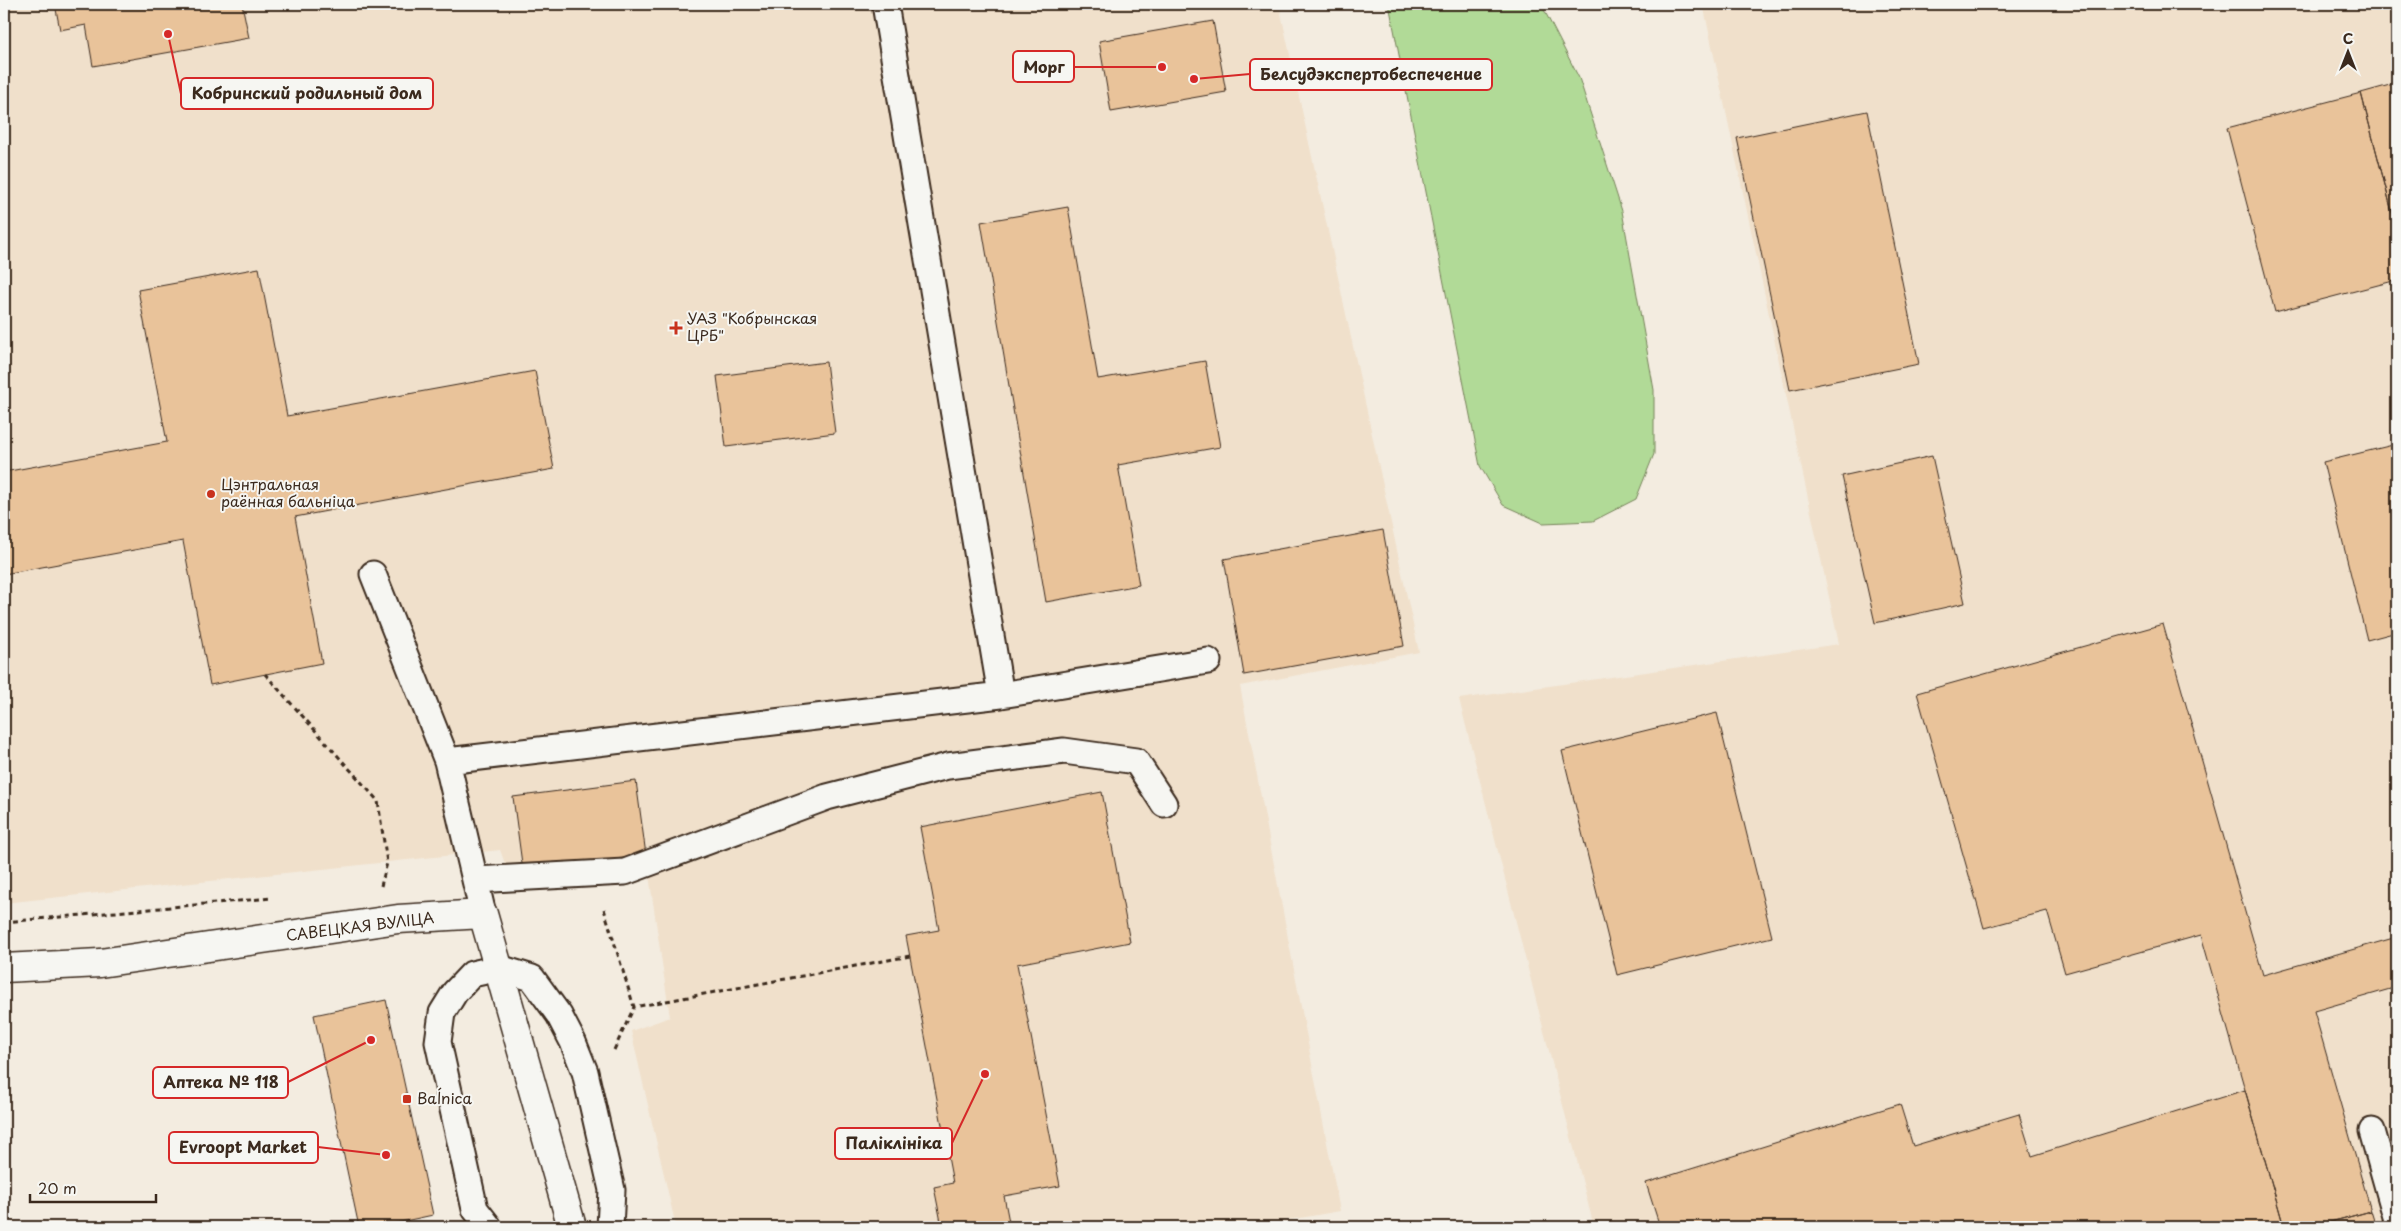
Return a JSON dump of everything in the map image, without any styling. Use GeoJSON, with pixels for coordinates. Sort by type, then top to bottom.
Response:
{"type":"FeatureCollection","features":[{"type":"Feature","properties":{"kind":"street","name":"САВЕЦКАЯ ВУЛІЦА"},"geometry":{"type":"LineString","coordinates":[[4,968],[100,963],[398,919],[483,914]]}},
{"type":"Feature","properties":{"kind":"street"},"geometry":{"type":"LineString","coordinates":[[483,914],[572,1227]]}},
{"type":"Feature","properties":{"kind":"lane"},"geometry":{"type":"LineString","coordinates":[[885,4],[1001,695]]}},
{"type":"Feature","properties":{"kind":"lane"},"geometry":{"type":"LineString","coordinates":[[373,574],[447,761],[483,914]]}},
{"type":"Feature","properties":{"kind":"lane"},"geometry":{"type":"LineString","coordinates":[[447,761],[1001,695],[1208,661]]}},
{"type":"Feature","properties":{"kind":"lane"},"geometry":{"type":"LineString","coordinates":[[475,880],[624,872],[826,796],[948,766],[1064,751],[1136,761],[1164,804]]}},
{"type":"Feature","properties":{"kind":"lane"},"geometry":{"type":"LineString","coordinates":[[489,1227],[475,1209],[438,1042],[442,1013],[454,992],[472,974],[499,968],[532,978],[559,1016],[573,1042],[585,1072],[612,1190],[610,1227]]}},
{"type":"Feature","properties":{"kind":"lane"},"geometry":{"type":"LineString","coordinates":[[2372,1131],[2397,1220]]}},
{"type":"Feature","properties":{"kind":"path"},"geometry":{"type":"LineString","coordinates":[[265,674],[378,802],[387,863],[381,889]]}},
{"type":"Feature","properties":{"kind":"shaded area","name":"УАЗ \"Кобрынская ЦРБ\""},"geometry":{"type":"Polygon","coordinates":[[[4,4],[1279,4],[1419,652],[1240,686],[1340,1211],[1249,1227],[676,1227],[631,1031],[670,1017],[646,855],[523,871],[507,869],[500,850],[4,903],[4,4]]]}},
{"type":"Feature","properties":{"kind":"shaded area"},"geometry":{"type":"Polygon","coordinates":[[[1703,4],[2397,4],[2397,1227],[1594,1227],[1459,699],[1839,644],[1703,4]]]}},
{"type":"Feature","properties":{"kind":"green space"},"geometry":{"type":"Polygon","coordinates":[[[1389,4],[1541,4],[1579,78],[1622,211],[1654,390],[1654,454],[1636,499],[1593,521],[1543,523],[1503,505],[1480,466],[1389,4]]]}},
{"type":"Feature","properties":{"kind":"building"},"geometry":{"type":"Polygon","coordinates":[[[55,4],[242,4],[249,38],[93,66],[86,25],[60,30],[55,4]]]}},
{"type":"Feature","properties":{"kind":"building"},"geometry":{"type":"Polygon","coordinates":[[[1213,21],[1226,92],[1111,112],[1099,41],[1213,21]]]}},
{"type":"Feature","properties":{"kind":"building"},"geometry":{"type":"Polygon","coordinates":[[[2397,83],[2397,231],[2361,93],[2397,83]]]}},
{"type":"Feature","properties":{"kind":"building"},"geometry":{"type":"Polygon","coordinates":[[[2361,93],[2397,231],[2397,280],[2275,312],[2227,128],[2361,93]]]}},
{"type":"Feature","properties":{"kind":"building"},"geometry":{"type":"Polygon","coordinates":[[[1867,111],[1919,364],[1790,390],[1737,138],[1867,111]]]}},
{"type":"Feature","properties":{"kind":"building"},"geometry":{"type":"Polygon","coordinates":[[[1068,207],[1098,379],[1205,361],[1220,447],[1118,465],[1139,585],[1046,602],[981,222],[1068,207]]]}},
{"type":"Feature","properties":{"kind":"building","name":"Цэнтральная раённая бальніца"},"geometry":{"type":"Polygon","coordinates":[[[259,268],[287,416],[535,371],[554,469],[295,517],[322,663],[210,685],[183,541],[4,574],[4,472],[167,442],[138,290],[259,268]]]}},
{"type":"Feature","properties":{"kind":"building"},"geometry":{"type":"Polygon","coordinates":[[[826,362],[835,433],[726,447],[717,376],[826,362]]]}},
{"type":"Feature","properties":{"kind":"building"},"geometry":{"type":"Polygon","coordinates":[[[2397,444],[2397,632],[2367,640],[2323,462],[2397,444]]]}},
{"type":"Feature","properties":{"kind":"building"},"geometry":{"type":"Polygon","coordinates":[[[1932,456],[1965,603],[1875,623],[1842,476],[1932,456]]]}},
{"type":"Feature","properties":{"kind":"building"},"geometry":{"type":"Polygon","coordinates":[[[1383,530],[1404,646],[1244,675],[1224,559],[1383,530]]]}},
{"type":"Feature","properties":{"kind":"building"},"geometry":{"type":"Polygon","coordinates":[[[2163,624],[2263,975],[2397,937],[2397,987],[2314,1011],[2371,1211],[2312,1227],[2284,1227],[2201,935],[2065,973],[2047,911],[1984,928],[1917,693],[2163,624]]]}},
{"type":"Feature","properties":{"kind":"building"},"geometry":{"type":"Polygon","coordinates":[[[1717,713],[1772,937],[1617,975],[1562,751],[1717,713]]]}},
{"type":"Feature","properties":{"kind":"building"},"geometry":{"type":"Polygon","coordinates":[[[636,781],[646,855],[523,871],[513,797],[636,781]]]}},
{"type":"Feature","properties":{"kind":"building"},"geometry":{"type":"Polygon","coordinates":[[[1102,792],[1130,942],[1017,964],[1060,1186],[1004,1196],[1010,1227],[942,1227],[934,1187],[953,1183],[906,936],[939,930],[920,827],[1102,792]]]}},
{"type":"Feature","properties":{"kind":"building"},"geometry":{"type":"Polygon","coordinates":[[[386,1000],[433,1215],[377,1227],[359,1227],[314,1015],[386,1000]]]}},
{"type":"Feature","properties":{"kind":"building"},"geometry":{"type":"Polygon","coordinates":[[[2245,1090],[2284,1227],[1660,1227],[1646,1183],[1900,1104],[1913,1146],[2019,1114],[2032,1156],[2245,1090]]]}},
{"type":"Feature","properties":{"kind":"building"},"geometry":{"type":"Polygon","coordinates":[[[2371,1211],[2376,1227],[2312,1227],[2371,1211]]]}},
{"type":"Feature","properties":{"kind":"place","name":"Кобринский родильный дом"},"geometry":{"type":"Point","coordinates":[168,34]}},
{"type":"Feature","properties":{"kind":"place","name":"Морг"},"geometry":{"type":"Point","coordinates":[1162,67]}},
{"type":"Feature","properties":{"kind":"place","name":"Белсудэкспертобеспечение"},"geometry":{"type":"Point","coordinates":[1194,79]}},
{"type":"Feature","properties":{"kind":"place","name":"УАЗ \"Кобрынская ЦРБ\""},"geometry":{"type":"Point","coordinates":[676,328]}},
{"type":"Feature","properties":{"kind":"place","name":"Цэнтральная раённая бальніца"},"geometry":{"type":"Point","coordinates":[211,494]}},
{"type":"Feature","properties":{"kind":"place","name":"Аптека № 118"},"geometry":{"type":"Point","coordinates":[371,1040]}},
{"type":"Feature","properties":{"kind":"place","name":"Паліклініка"},"geometry":{"type":"Point","coordinates":[985,1074]}},
{"type":"Feature","properties":{"kind":"place","name":"Baĺnica"},"geometry":{"type":"Point","coordinates":[407,1099]}},
{"type":"Feature","properties":{"kind":"place","name":"Evroopt Market"},"geometry":{"type":"Point","coordinates":[386,1155]}}]}
